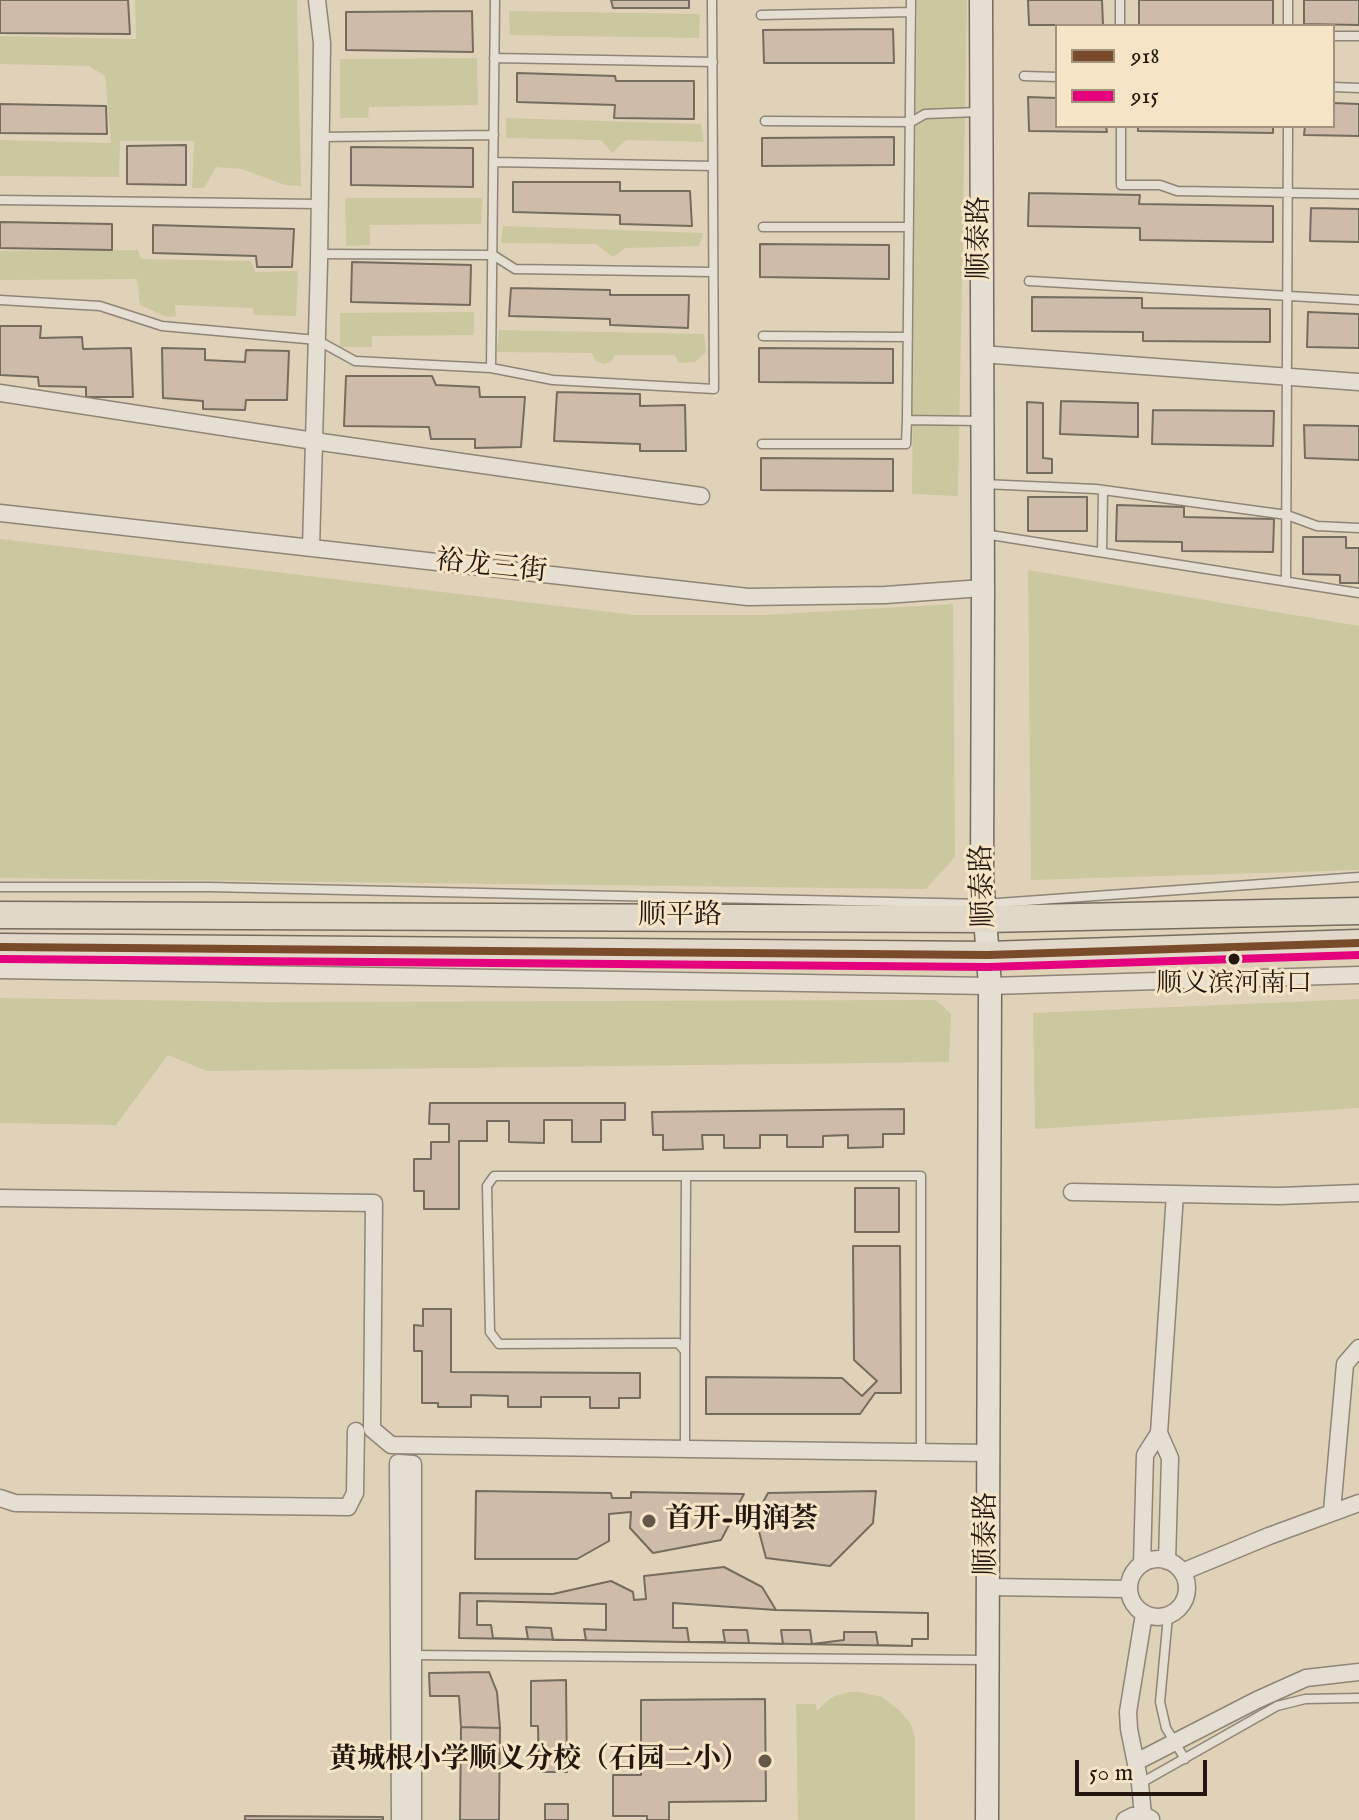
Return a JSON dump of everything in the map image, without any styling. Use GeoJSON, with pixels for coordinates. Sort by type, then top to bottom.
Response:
{"type":"FeatureCollection","features":[{"type":"Feature","properties":{"kind":"main road","name":"顺平路"},"geometry":{"type":"LineString","coordinates":[[0,915],[1359,911]]}},
{"type":"Feature","properties":{"kind":"main road","name":"顺平路"},"geometry":{"type":"LineString","coordinates":[[0,947],[988,955],[1359,943]]}},
{"type":"Feature","properties":{"kind":"street"},"geometry":{"type":"LineString","coordinates":[[311,548],[321,137],[322,43],[317,0]]}},
{"type":"Feature","properties":{"kind":"street","name":"顺泰路"},"geometry":{"type":"LineString","coordinates":[[981,0],[982,877],[990,986],[987,1820]]}},
{"type":"Feature","properties":{"kind":"street"},"geometry":{"type":"LineString","coordinates":[[981,354],[1359,382]]}},
{"type":"Feature","properties":{"kind":"street"},"geometry":{"type":"LineString","coordinates":[[0,393],[701,496]]}},
{"type":"Feature","properties":{"kind":"street","name":"裕龙三街"},"geometry":{"type":"LineString","coordinates":[[0,513],[748,597],[885,595],[983,588]]}},
{"type":"Feature","properties":{"kind":"street"},"geometry":{"type":"LineString","coordinates":[[0,970],[990,986],[1359,975]]}},
{"type":"Feature","properties":{"kind":"street"},"geometry":{"type":"LineString","coordinates":[[1072,1192],[1279,1196],[1359,1193]]}},
{"type":"Feature","properties":{"kind":"street"},"geometry":{"type":"LineString","coordinates":[[1167,1561],[1170,1458],[1159,1433],[1175,1194]]}},
{"type":"Feature","properties":{"kind":"street"},"geometry":{"type":"LineString","coordinates":[[0,1198],[374,1203],[372,1429],[391,1445],[988,1453]]}},
{"type":"Feature","properties":{"kind":"street"},"geometry":{"type":"LineString","coordinates":[[1332,1511],[1345,1364],[1359,1348]]}},
{"type":"Feature","properties":{"kind":"street"},"geometry":{"type":"LineString","coordinates":[[0,1498],[15,1503],[348,1507],[355,1493],[356,1431]]}},
{"type":"Feature","properties":{"kind":"street"},"geometry":{"type":"LineString","coordinates":[[1142,1564],[1145,1455],[1159,1433]]}},
{"type":"Feature","properties":{"kind":"street"},"geometry":{"type":"LineString","coordinates":[[400,1820],[406,1655],[406,1463]]}},
{"type":"Feature","properties":{"kind":"street"},"geometry":{"type":"LineString","coordinates":[[1182,1572],[1359,1503]]}},
{"type":"Feature","properties":{"kind":"street"},"geometry":{"type":"LineString","coordinates":[[1167,1561],[1182,1572],[1187,1592],[1177,1610],[1168,1616],[1152,1617],[1144,1614],[1131,1599],[1130,1579],[1142,1564],[1167,1561]]}},
{"type":"Feature","properties":{"kind":"street"},"geometry":{"type":"LineString","coordinates":[[988,1587],[1129,1589]]}},
{"type":"Feature","properties":{"kind":"street"},"geometry":{"type":"LineString","coordinates":[[1125,1820],[1133,1816],[1148,1818],[1128,1712],[1144,1614]]}},
{"type":"Feature","properties":{"kind":"street"},"geometry":{"type":"LineString","coordinates":[[406,1655],[413,1820]]}},
{"type":"Feature","properties":{"kind":"street"},"geometry":{"type":"LineString","coordinates":[[1136,1762],[1306,1678],[1359,1672]]}},
{"type":"Feature","properties":{"kind":"lane"},"geometry":{"type":"LineString","coordinates":[[491,368],[495,0]]}},
{"type":"Feature","properties":{"kind":"lane"},"geometry":{"type":"LineString","coordinates":[[0,300],[100,306],[162,326],[317,340],[355,361],[491,368],[553,380],[714,389],[712,0]]}},
{"type":"Feature","properties":{"kind":"lane"},"geometry":{"type":"LineString","coordinates":[[762,444],[906,444],[911,0]]}},
{"type":"Feature","properties":{"kind":"lane"},"geometry":{"type":"LineString","coordinates":[[1120,0],[1120,24]]}},
{"type":"Feature","properties":{"kind":"lane"},"geometry":{"type":"LineString","coordinates":[[1288,0],[1288,24]]}},
{"type":"Feature","properties":{"kind":"lane"},"geometry":{"type":"LineString","coordinates":[[761,15],[911,12]]}},
{"type":"Feature","properties":{"kind":"lane"},"geometry":{"type":"LineString","coordinates":[[1335,36],[1359,36]]}},
{"type":"Feature","properties":{"kind":"lane"},"geometry":{"type":"LineString","coordinates":[[494,58],[713,62]]}},
{"type":"Feature","properties":{"kind":"lane"},"geometry":{"type":"LineString","coordinates":[[1024,76],[1055,77]]}},
{"type":"Feature","properties":{"kind":"lane"},"geometry":{"type":"LineString","coordinates":[[1335,87],[1359,88]]}},
{"type":"Feature","properties":{"kind":"lane"},"geometry":{"type":"LineString","coordinates":[[765,121],[911,122],[925,114],[981,112]]}},
{"type":"Feature","properties":{"kind":"lane"},"geometry":{"type":"LineString","coordinates":[[1121,128],[1121,185],[1160,185],[1177,191],[1359,194]]}},
{"type":"Feature","properties":{"kind":"lane"},"geometry":{"type":"LineString","coordinates":[[1286,580],[1288,128]]}},
{"type":"Feature","properties":{"kind":"lane"},"geometry":{"type":"LineString","coordinates":[[321,137],[494,135]]}},
{"type":"Feature","properties":{"kind":"lane"},"geometry":{"type":"LineString","coordinates":[[493,162],[713,166]]}},
{"type":"Feature","properties":{"kind":"lane"},"geometry":{"type":"LineString","coordinates":[[0,200],[320,204]]}},
{"type":"Feature","properties":{"kind":"lane"},"geometry":{"type":"LineString","coordinates":[[763,227],[909,227]]}},
{"type":"Feature","properties":{"kind":"lane"},"geometry":{"type":"LineString","coordinates":[[319,254],[493,255],[515,269],[713,272]]}},
{"type":"Feature","properties":{"kind":"lane"},"geometry":{"type":"LineString","coordinates":[[1029,281],[1359,300]]}},
{"type":"Feature","properties":{"kind":"lane"},"geometry":{"type":"LineString","coordinates":[[763,336],[908,337]]}},
{"type":"Feature","properties":{"kind":"lane"},"geometry":{"type":"LineString","coordinates":[[907,420],[982,421]]}},
{"type":"Feature","properties":{"kind":"lane"},"geometry":{"type":"LineString","coordinates":[[982,484],[1103,490],[1287,515],[1317,526],[1359,528]]}},
{"type":"Feature","properties":{"kind":"lane"},"geometry":{"type":"LineString","coordinates":[[1102,552],[1103,490]]}},
{"type":"Feature","properties":{"kind":"lane"},"geometry":{"type":"LineString","coordinates":[[983,533],[1359,593]]}},
{"type":"Feature","properties":{"kind":"lane"},"geometry":{"type":"LineString","coordinates":[[0,887],[223,888],[985,912],[1359,877]]}},
{"type":"Feature","properties":{"kind":"lane"},"geometry":{"type":"LineString","coordinates":[[685,1351],[678,1343],[499,1344],[490,1332],[487,1186],[494,1176],[921,1176],[921,1452]]}},
{"type":"Feature","properties":{"kind":"lane"},"geometry":{"type":"LineString","coordinates":[[685,1449],[686,1176]]}},
{"type":"Feature","properties":{"kind":"lane"},"geometry":{"type":"LineString","coordinates":[[1168,1616],[1160,1702],[1166,1728],[1185,1759]]}},
{"type":"Feature","properties":{"kind":"lane"},"geometry":{"type":"LineString","coordinates":[[406,1655],[988,1660]]}},
{"type":"Feature","properties":{"kind":"lane"},"geometry":{"type":"LineString","coordinates":[[1140,1784],[1277,1706],[1305,1699],[1359,1698]]}},
{"type":"Feature","properties":{"kind":"shaded area"},"geometry":{"type":"Polygon","coordinates":[[[135,0],[297,0],[301,186],[285,185],[242,169],[216,167],[204,188],[192,188],[194,141],[120,141],[119,177],[0,176],[0,140],[111,143],[105,76],[89,66],[0,64],[0,36],[136,39],[135,0]]]}},
{"type":"Feature","properties":{"kind":"shaded area"},"geometry":{"type":"Polygon","coordinates":[[[917,0],[967,0],[958,496],[912,494],[917,0]]]}},
{"type":"Feature","properties":{"kind":"shaded area"},"geometry":{"type":"Polygon","coordinates":[[[509,11],[700,14],[699,38],[510,35],[509,11]]]}},
{"type":"Feature","properties":{"kind":"shaded area"},"geometry":{"type":"Polygon","coordinates":[[[477,58],[478,105],[369,107],[368,118],[340,118],[340,59],[477,58]]]}},
{"type":"Feature","properties":{"kind":"shaded area"},"geometry":{"type":"Polygon","coordinates":[[[506,118],[701,124],[704,142],[626,140],[612,153],[601,140],[506,138],[506,118]]]}},
{"type":"Feature","properties":{"kind":"shaded area"},"geometry":{"type":"Polygon","coordinates":[[[345,198],[482,198],[481,224],[370,225],[370,245],[346,246],[345,198]]]}},
{"type":"Feature","properties":{"kind":"shaded area"},"geometry":{"type":"Polygon","coordinates":[[[503,226],[703,233],[699,246],[625,248],[613,257],[596,244],[501,243],[503,226]]]}},
{"type":"Feature","properties":{"kind":"shaded area"},"geometry":{"type":"Polygon","coordinates":[[[138,250],[141,259],[251,261],[255,272],[298,271],[296,316],[254,315],[253,308],[175,305],[176,316],[167,317],[140,305],[137,279],[0,280],[0,251],[138,250]]]}},
{"type":"Feature","properties":{"kind":"shaded area"},"geometry":{"type":"Polygon","coordinates":[[[474,312],[474,335],[372,336],[372,347],[340,347],[340,313],[474,312]]]}},
{"type":"Feature","properties":{"kind":"shaded area"},"geometry":{"type":"Polygon","coordinates":[[[499,330],[704,334],[706,352],[695,362],[679,363],[675,355],[615,355],[611,362],[604,364],[596,361],[592,353],[497,352],[499,330]]]}},
{"type":"Feature","properties":{"kind":"shaded area"},"geometry":{"type":"Polygon","coordinates":[[[0,539],[634,615],[764,615],[953,604],[955,857],[926,889],[0,878],[0,539]]]}},
{"type":"Feature","properties":{"kind":"shaded area"},"geometry":{"type":"Polygon","coordinates":[[[1028,570],[1359,626],[1359,870],[1031,880],[1028,570]]]}},
{"type":"Feature","properties":{"kind":"shaded area"},"geometry":{"type":"Polygon","coordinates":[[[0,998],[269,1002],[936,1000],[951,1014],[949,1062],[207,1071],[168,1055],[116,1125],[0,1123],[0,998]]]}},
{"type":"Feature","properties":{"kind":"shaded area"},"geometry":{"type":"Polygon","coordinates":[[[1359,999],[1359,1108],[1035,1129],[1033,1013],[1359,999]]]}},
{"type":"Feature","properties":{"kind":"shaded area"},"geometry":{"type":"Polygon","coordinates":[[[850,1692],[882,1697],[911,1724],[915,1738],[915,1820],[798,1820],[796,1704],[816,1704],[817,1711],[835,1696],[850,1692]]]}},
{"type":"Feature","properties":{"kind":"building"},"geometry":{"type":"Polygon","coordinates":[[[0,0],[128,0],[130,34],[0,33],[0,0]]]}},
{"type":"Feature","properties":{"kind":"building"},"geometry":{"type":"Polygon","coordinates":[[[611,0],[689,0],[689,8],[613,8],[611,0]]]}},
{"type":"Feature","properties":{"kind":"building"},"geometry":{"type":"Polygon","coordinates":[[[1028,0],[1102,0],[1103,24],[1029,25],[1028,0]]]}},
{"type":"Feature","properties":{"kind":"building"},"geometry":{"type":"Polygon","coordinates":[[[1139,0],[1273,0],[1273,24],[1139,24],[1139,0]]]}},
{"type":"Feature","properties":{"kind":"building"},"geometry":{"type":"Polygon","coordinates":[[[1304,0],[1359,0],[1359,25],[1304,24],[1304,0]]]}},
{"type":"Feature","properties":{"kind":"building"},"geometry":{"type":"Polygon","coordinates":[[[472,11],[473,52],[346,50],[346,12],[472,11]]]}},
{"type":"Feature","properties":{"kind":"building"},"geometry":{"type":"Polygon","coordinates":[[[893,29],[894,63],[764,63],[763,30],[893,29]]]}},
{"type":"Feature","properties":{"kind":"building"},"geometry":{"type":"Polygon","coordinates":[[[517,73],[615,76],[616,81],[694,81],[694,119],[614,118],[615,105],[517,102],[517,73]]]}},
{"type":"Feature","properties":{"kind":"building"},"geometry":{"type":"Polygon","coordinates":[[[1028,97],[1055,98],[1055,128],[1106,128],[1107,132],[1029,131],[1028,97]]]}},
{"type":"Feature","properties":{"kind":"building"},"geometry":{"type":"Polygon","coordinates":[[[1335,103],[1359,104],[1359,136],[1304,135],[1305,128],[1335,128],[1335,103]]]}},
{"type":"Feature","properties":{"kind":"building"},"geometry":{"type":"Polygon","coordinates":[[[0,104],[106,106],[107,134],[0,133],[0,104]]]}},
{"type":"Feature","properties":{"kind":"building"},"geometry":{"type":"Polygon","coordinates":[[[1138,128],[1273,128],[1273,133],[1138,131],[1138,128]]]}},
{"type":"Feature","properties":{"kind":"building"},"geometry":{"type":"Polygon","coordinates":[[[894,137],[894,165],[762,166],[762,138],[894,137]]]}},
{"type":"Feature","properties":{"kind":"building"},"geometry":{"type":"Polygon","coordinates":[[[186,145],[186,185],[127,184],[127,146],[186,145]]]}},
{"type":"Feature","properties":{"kind":"building"},"geometry":{"type":"Polygon","coordinates":[[[351,147],[473,148],[473,187],[351,185],[351,147]]]}},
{"type":"Feature","properties":{"kind":"building"},"geometry":{"type":"Polygon","coordinates":[[[513,182],[620,182],[620,191],[690,191],[692,226],[620,224],[620,215],[513,212],[513,182]]]}},
{"type":"Feature","properties":{"kind":"building"},"geometry":{"type":"Polygon","coordinates":[[[1029,193],[1140,195],[1139,204],[1273,206],[1273,242],[1140,240],[1140,228],[1028,226],[1029,193]]]}},
{"type":"Feature","properties":{"kind":"building"},"geometry":{"type":"Polygon","coordinates":[[[1311,208],[1359,209],[1359,242],[1310,241],[1311,208]]]}},
{"type":"Feature","properties":{"kind":"building"},"geometry":{"type":"Polygon","coordinates":[[[0,222],[112,224],[112,250],[0,248],[0,222]]]}},
{"type":"Feature","properties":{"kind":"building"},"geometry":{"type":"Polygon","coordinates":[[[153,225],[294,229],[292,267],[257,267],[256,256],[153,253],[153,225]]]}},
{"type":"Feature","properties":{"kind":"building"},"geometry":{"type":"Polygon","coordinates":[[[760,244],[889,245],[889,279],[760,277],[760,244]]]}},
{"type":"Feature","properties":{"kind":"building"},"geometry":{"type":"Polygon","coordinates":[[[352,262],[471,265],[470,305],[351,302],[352,262]]]}},
{"type":"Feature","properties":{"kind":"building"},"geometry":{"type":"Polygon","coordinates":[[[511,288],[610,290],[610,295],[689,295],[688,328],[610,325],[610,319],[509,316],[511,288]]]}},
{"type":"Feature","properties":{"kind":"building"},"geometry":{"type":"Polygon","coordinates":[[[1032,297],[1142,298],[1142,308],[1270,309],[1270,342],[1143,341],[1143,332],[1032,331],[1032,297]]]}},
{"type":"Feature","properties":{"kind":"building"},"geometry":{"type":"Polygon","coordinates":[[[1308,312],[1359,314],[1359,348],[1307,347],[1308,312]]]}},
{"type":"Feature","properties":{"kind":"building"},"geometry":{"type":"Polygon","coordinates":[[[0,326],[41,326],[40,338],[82,337],[83,349],[131,348],[133,397],[86,397],[86,387],[39,386],[38,377],[0,375],[0,326]]]}},
{"type":"Feature","properties":{"kind":"building"},"geometry":{"type":"Polygon","coordinates":[[[162,348],[205,349],[205,360],[245,362],[246,350],[289,351],[287,400],[246,400],[245,410],[203,409],[203,401],[163,398],[162,348]]]}},
{"type":"Feature","properties":{"kind":"building"},"geometry":{"type":"Polygon","coordinates":[[[759,348],[893,349],[893,383],[759,382],[759,348]]]}},
{"type":"Feature","properties":{"kind":"building"},"geometry":{"type":"Polygon","coordinates":[[[346,376],[432,376],[436,385],[479,387],[480,397],[525,397],[521,447],[475,448],[475,439],[431,439],[429,427],[344,426],[346,376]]]}},
{"type":"Feature","properties":{"kind":"building"},"geometry":{"type":"Polygon","coordinates":[[[557,392],[640,394],[640,406],[685,405],[686,451],[640,451],[640,444],[554,441],[557,392]]]}},
{"type":"Feature","properties":{"kind":"building"},"geometry":{"type":"Polygon","coordinates":[[[1061,401],[1138,403],[1138,437],[1060,434],[1061,401]]]}},
{"type":"Feature","properties":{"kind":"building"},"geometry":{"type":"Polygon","coordinates":[[[1027,402],[1043,403],[1043,458],[1052,459],[1052,473],[1027,473],[1027,402]]]}},
{"type":"Feature","properties":{"kind":"building"},"geometry":{"type":"Polygon","coordinates":[[[1153,410],[1274,411],[1273,446],[1152,444],[1153,410]]]}},
{"type":"Feature","properties":{"kind":"building"},"geometry":{"type":"Polygon","coordinates":[[[1304,425],[1359,426],[1359,460],[1305,458],[1304,425]]]}},
{"type":"Feature","properties":{"kind":"building"},"geometry":{"type":"Polygon","coordinates":[[[761,458],[893,459],[893,491],[761,490],[761,458]]]}},
{"type":"Feature","properties":{"kind":"building"},"geometry":{"type":"Polygon","coordinates":[[[1028,497],[1087,497],[1087,531],[1028,531],[1028,497]]]}},
{"type":"Feature","properties":{"kind":"building"},"geometry":{"type":"Polygon","coordinates":[[[1117,505],[1184,507],[1184,517],[1274,519],[1273,552],[1182,551],[1182,542],[1116,541],[1117,505]]]}},
{"type":"Feature","properties":{"kind":"building"},"geometry":{"type":"Polygon","coordinates":[[[1303,537],[1346,537],[1346,548],[1359,548],[1359,583],[1340,583],[1340,575],[1303,574],[1303,537]]]}},
{"type":"Feature","properties":{"kind":"building"},"geometry":{"type":"Polygon","coordinates":[[[430,1103],[625,1103],[625,1120],[601,1120],[601,1142],[572,1142],[572,1120],[544,1120],[544,1143],[509,1142],[509,1121],[487,1121],[487,1141],[459,1141],[459,1209],[424,1209],[424,1191],[414,1191],[414,1159],[431,1159],[431,1142],[449,1142],[449,1124],[429,1124],[430,1103]]]}},
{"type":"Feature","properties":{"kind":"building"},"geometry":{"type":"Polygon","coordinates":[[[904,1109],[904,1134],[883,1134],[883,1147],[848,1148],[848,1135],[823,1136],[823,1147],[787,1147],[787,1135],[760,1135],[760,1148],[724,1148],[724,1135],[702,1135],[703,1149],[663,1150],[663,1135],[653,1135],[652,1112],[904,1109]]]}},
{"type":"Feature","properties":{"kind":"building"},"geometry":{"type":"Polygon","coordinates":[[[855,1188],[899,1188],[899,1232],[855,1232],[855,1188]]]}},
{"type":"Feature","properties":{"kind":"building"},"geometry":{"type":"Polygon","coordinates":[[[853,1246],[900,1246],[901,1393],[875,1393],[860,1414],[706,1414],[706,1377],[842,1378],[862,1396],[877,1381],[854,1360],[853,1246]]]}},
{"type":"Feature","properties":{"kind":"building"},"geometry":{"type":"Polygon","coordinates":[[[423,1309],[451,1309],[451,1372],[640,1373],[640,1398],[619,1398],[619,1408],[590,1408],[590,1397],[541,1397],[541,1407],[508,1407],[508,1396],[471,1395],[471,1407],[438,1407],[438,1403],[422,1403],[422,1351],[414,1351],[414,1325],[423,1326],[423,1309]]]}},
{"type":"Feature","properties":{"kind":"building"},"geometry":{"type":"Polygon","coordinates":[[[476,1491],[611,1493],[612,1498],[631,1498],[631,1492],[744,1494],[737,1507],[759,1510],[768,1493],[876,1491],[873,1523],[830,1566],[766,1558],[756,1520],[759,1512],[737,1510],[721,1540],[653,1553],[630,1528],[631,1512],[609,1514],[609,1541],[577,1559],[475,1559],[476,1491]]]}},
{"type":"Feature","properties":{"kind":"building"},"geometry":{"type":"Polygon","coordinates":[[[724,1567],[762,1587],[776,1610],[928,1613],[928,1639],[912,1639],[912,1646],[459,1638],[460,1593],[553,1594],[611,1581],[633,1592],[634,1600],[646,1599],[644,1576],[724,1567]]]}},
{"type":"Feature","properties":{"kind":"building"},"geometry":{"type":"Polygon","coordinates":[[[477,1601],[606,1604],[606,1630],[584,1629],[586,1640],[553,1640],[551,1628],[526,1627],[528,1639],[493,1638],[491,1625],[477,1625],[477,1601]]]}},
{"type":"Feature","properties":{"kind":"building"},"geometry":{"type":"Polygon","coordinates":[[[673,1603],[776,1610],[928,1613],[928,1639],[912,1639],[912,1646],[878,1645],[876,1632],[844,1632],[844,1640],[812,1644],[810,1630],[781,1630],[783,1644],[749,1643],[747,1630],[723,1630],[725,1642],[689,1642],[687,1628],[673,1628],[673,1603]]]}},
{"type":"Feature","properties":{"kind":"building"},"geometry":{"type":"Polygon","coordinates":[[[489,1672],[497,1692],[500,1728],[461,1727],[459,1696],[430,1696],[429,1673],[489,1672]]]}},
{"type":"Feature","properties":{"kind":"building"},"geometry":{"type":"Polygon","coordinates":[[[566,1680],[567,1772],[539,1772],[538,1726],[531,1726],[531,1681],[566,1680]]]}},
{"type":"Feature","properties":{"kind":"building"},"geometry":{"type":"Polygon","coordinates":[[[765,1699],[766,1801],[669,1802],[669,1820],[647,1820],[647,1816],[613,1816],[613,1775],[641,1775],[641,1700],[765,1699]]]}},
{"type":"Feature","properties":{"kind":"building"},"geometry":{"type":"Polygon","coordinates":[[[461,1727],[500,1728],[499,1820],[460,1820],[461,1727]]]}},
{"type":"Feature","properties":{"kind":"building"},"geometry":{"type":"Polygon","coordinates":[[[545,1804],[568,1804],[568,1820],[545,1820],[545,1804]]]}},
{"type":"Feature","properties":{"kind":"building"},"geometry":{"type":"Polygon","coordinates":[[[245,1816],[383,1817],[383,1820],[245,1820],[245,1816]]]}},
{"type":"Feature","properties":{"kind":"transit line","name":"918"},"geometry":{"type":"LineString","coordinates":[[0,947],[988,955],[1359,943]]}},
{"type":"Feature","properties":{"kind":"transit line","name":"915"},"geometry":{"type":"LineString","coordinates":[[0,959],[988,967],[1359,955]]}},
{"type":"Feature","properties":{"kind":"place","name":"顺义滨河南口"},"geometry":{"type":"Point","coordinates":[1234,959]}},
{"type":"Feature","properties":{"kind":"place","name":"首开-明润荟"},"geometry":{"type":"Point","coordinates":[649,1521]}},
{"type":"Feature","properties":{"kind":"place","name":"黄城根小学顺义分校（石园二小）"},"geometry":{"type":"Point","coordinates":[765,1761]}}]}
